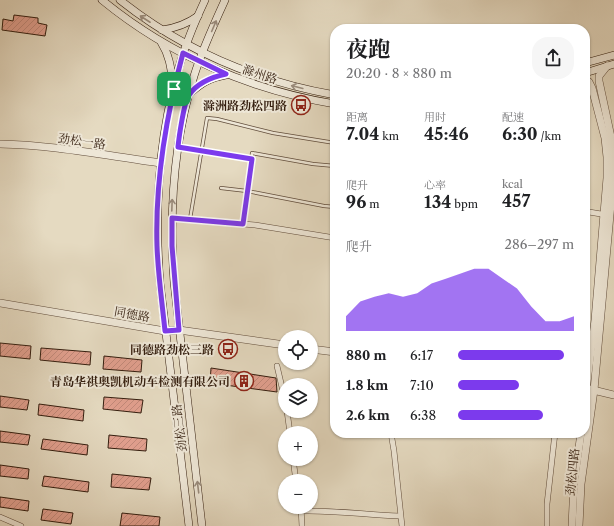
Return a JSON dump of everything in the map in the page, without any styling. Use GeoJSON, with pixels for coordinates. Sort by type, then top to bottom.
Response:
{"type":"FeatureCollection","features":[{"type":"Feature","properties":{"kind":"main road","name":"滁州路"},"geometry":{"type":"LineString","coordinates":[[102,0],[134,24],[199,62],[226,74],[292,96],[330,103]]}},
{"type":"Feature","properties":{"kind":"main road","name":"滁州路"},"geometry":{"type":"LineString","coordinates":[[120,0],[162,30],[203,53],[237,69],[267,79],[330,94]]}},
{"type":"Feature","properties":{"kind":"main road","name":"劲松三路"},"geometry":{"type":"LineString","coordinates":[[189,526],[165,331],[157,247],[157,205],[161,163],[174,89],[183,53],[205,0]]}},
{"type":"Feature","properties":{"kind":"main road","name":"劲松三路"},"geometry":{"type":"LineString","coordinates":[[202,526],[179,330],[172,246],[173,188],[178,147],[188,96],[199,62],[225,0]]}},
{"type":"Feature","properties":{"kind":"main road"},"geometry":{"type":"LineString","coordinates":[[162,30],[189,23],[198,16]]}},
{"type":"Feature","properties":{"kind":"main road"},"geometry":{"type":"LineString","coordinates":[[160,40],[171,63],[174,89]]}},
{"type":"Feature","properties":{"kind":"main road"},"geometry":{"type":"LineString","coordinates":[[590,62],[614,55]]}},
{"type":"Feature","properties":{"kind":"main road"},"geometry":{"type":"LineString","coordinates":[[590,71],[610,65]]}},
{"type":"Feature","properties":{"kind":"main road"},"geometry":{"type":"LineString","coordinates":[[607,215],[612,193],[613,156],[611,137],[599,85],[600,76],[610,65]]}},
{"type":"Feature","properties":{"kind":"main road"},"geometry":{"type":"LineString","coordinates":[[188,96],[199,85],[208,79],[226,74]]}},
{"type":"Feature","properties":{"kind":"main road"},"geometry":{"type":"LineString","coordinates":[[592,88],[594,83],[599,85]]}},
{"type":"Feature","properties":{"kind":"main road"},"geometry":{"type":"LineString","coordinates":[[590,84],[605,138],[607,157],[607,215],[590,371]]}},
{"type":"Feature","properties":{"kind":"main road","name":"劲松一路"},"geometry":{"type":"LineString","coordinates":[[0,144],[53,148],[161,163]]}},
{"type":"Feature","properties":{"kind":"main road","name":"同德路"},"geometry":{"type":"LineString","coordinates":[[0,303],[165,331],[179,330],[278,344]]}},
{"type":"Feature","properties":{"kind":"main road"},"geometry":{"type":"LineString","coordinates":[[318,350],[330,351]]}},
{"type":"Feature","properties":{"kind":"main road"},"geometry":{"type":"LineString","coordinates":[[590,389],[614,395]]}},
{"type":"Feature","properties":{"kind":"main road","name":"劲松四路"},"geometry":{"type":"LineString","coordinates":[[572,526],[574,484],[580,438]]}},
{"type":"Feature","properties":{"kind":"main road","name":"劲松四路"},"geometry":{"type":"LineString","coordinates":[[579,526],[584,438]]}},
{"type":"Feature","properties":{"kind":"street"},"geometry":{"type":"LineString","coordinates":[[590,212],[607,215]]}},
{"type":"Feature","properties":{"kind":"street"},"geometry":{"type":"LineString","coordinates":[[172,218],[243,224],[330,237]]}},
{"type":"Feature","properties":{"kind":"street"},"geometry":{"type":"LineString","coordinates":[[277,366],[280,378]]}},
{"type":"Feature","properties":{"kind":"street"},"geometry":{"type":"LineString","coordinates":[[392,438],[402,526]]}},
{"type":"Feature","properties":{"kind":"street"},"geometry":{"type":"LineString","coordinates":[[547,526],[547,504],[554,438]]}},
{"type":"Feature","properties":{"kind":"street"},"geometry":{"type":"LineString","coordinates":[[318,511],[400,516]]}},
{"type":"Feature","properties":{"kind":"street"},"geometry":{"type":"LineString","coordinates":[[301,514],[302,526]]}},
{"type":"Feature","properties":{"kind":"street"},"geometry":{"type":"LineString","coordinates":[[0,517],[21,526]]}},
{"type":"Feature","properties":{"kind":"lane"},"geometry":{"type":"LineString","coordinates":[[190,220],[206,118],[217,119],[273,133],[330,142]]}},
{"type":"Feature","properties":{"kind":"lane"},"geometry":{"type":"LineString","coordinates":[[178,147],[252,159]]}},
{"type":"Feature","properties":{"kind":"lane"},"geometry":{"type":"LineString","coordinates":[[243,224],[252,153],[330,166]]}},
{"type":"Feature","properties":{"kind":"lane"},"geometry":{"type":"LineString","coordinates":[[221,188],[330,207]]}},
{"type":"Feature","properties":{"kind":"building"},"geometry":{"type":"Polygon","coordinates":[[[14,15],[38,18],[38,23],[47,25],[45,36],[2,30],[3,19],[13,21],[14,15]]]}},
{"type":"Feature","properties":{"kind":"building"},"geometry":{"type":"Polygon","coordinates":[[[0,343],[31,346],[30,359],[0,356],[0,343]]]}},
{"type":"Feature","properties":{"kind":"building"},"geometry":{"type":"Polygon","coordinates":[[[41,348],[91,352],[90,365],[40,360],[41,348]]]}},
{"type":"Feature","properties":{"kind":"building"},"geometry":{"type":"Polygon","coordinates":[[[104,356],[142,360],[141,372],[103,369],[104,356]]]}},
{"type":"Feature","properties":{"kind":"building","name":"青岛华祺奥凯机动车检测有限公司"},"geometry":{"type":"Polygon","coordinates":[[[211,368],[276,378],[277,392],[210,383],[211,368]]]}},
{"type":"Feature","properties":{"kind":"building"},"geometry":{"type":"Polygon","coordinates":[[[0,396],[29,400],[27,410],[0,407],[0,396]]]}},
{"type":"Feature","properties":{"kind":"building"},"geometry":{"type":"Polygon","coordinates":[[[104,397],[143,400],[141,413],[103,409],[104,397]]]}},
{"type":"Feature","properties":{"kind":"building"},"geometry":{"type":"Polygon","coordinates":[[[39,404],[84,410],[83,421],[38,415],[39,404]]]}},
{"type":"Feature","properties":{"kind":"building"},"geometry":{"type":"Polygon","coordinates":[[[0,431],[30,435],[28,445],[0,442],[0,431]]]}},
{"type":"Feature","properties":{"kind":"building"},"geometry":{"type":"Polygon","coordinates":[[[109,435],[147,439],[146,451],[108,448],[109,435]]]}},
{"type":"Feature","properties":{"kind":"building"},"geometry":{"type":"Polygon","coordinates":[[[43,439],[88,445],[87,455],[41,449],[43,439]]]}},
{"type":"Feature","properties":{"kind":"building"},"geometry":{"type":"Polygon","coordinates":[[[0,465],[29,469],[28,479],[0,476],[0,465]]]}},
{"type":"Feature","properties":{"kind":"building"},"geometry":{"type":"Polygon","coordinates":[[[112,474],[151,478],[149,490],[111,487],[112,474]]]}},
{"type":"Feature","properties":{"kind":"building"},"geometry":{"type":"Polygon","coordinates":[[[44,476],[89,482],[88,492],[42,486],[44,476]]]}},
{"type":"Feature","properties":{"kind":"building"},"geometry":{"type":"Polygon","coordinates":[[[0,497],[29,501],[28,511],[0,507],[0,497]]]}},
{"type":"Feature","properties":{"kind":"building"},"geometry":{"type":"Polygon","coordinates":[[[43,509],[73,513],[71,524],[41,520],[43,509]]]}},
{"type":"Feature","properties":{"kind":"building"},"geometry":{"type":"Polygon","coordinates":[[[122,513],[160,517],[159,526],[120,526],[122,513]]]}},
{"type":"Feature","properties":{"kind":"place","name":"滁洲路劲松四路"},"geometry":{"type":"Point","coordinates":[301,105]}},
{"type":"Feature","properties":{"kind":"place","name":"同德路劲松三路"},"geometry":{"type":"Point","coordinates":[228,349]}},
{"type":"Feature","properties":{"kind":"place","name":"青岛华祺奥凯机动车检测有限公司"},"geometry":{"type":"Point","coordinates":[244,381]}},
{"type":"Feature","properties":{"kind":"route"},"geometry":{"type":"LineString","coordinates":[[183,53],[226,74],[208,79],[199,85],[188,96],[182,120],[178,147],[252,159],[243,224],[172,218],[174,282],[179,330],[165,331],[157,247],[157,205],[164,141],[174,89],[183,53]]}}]}
